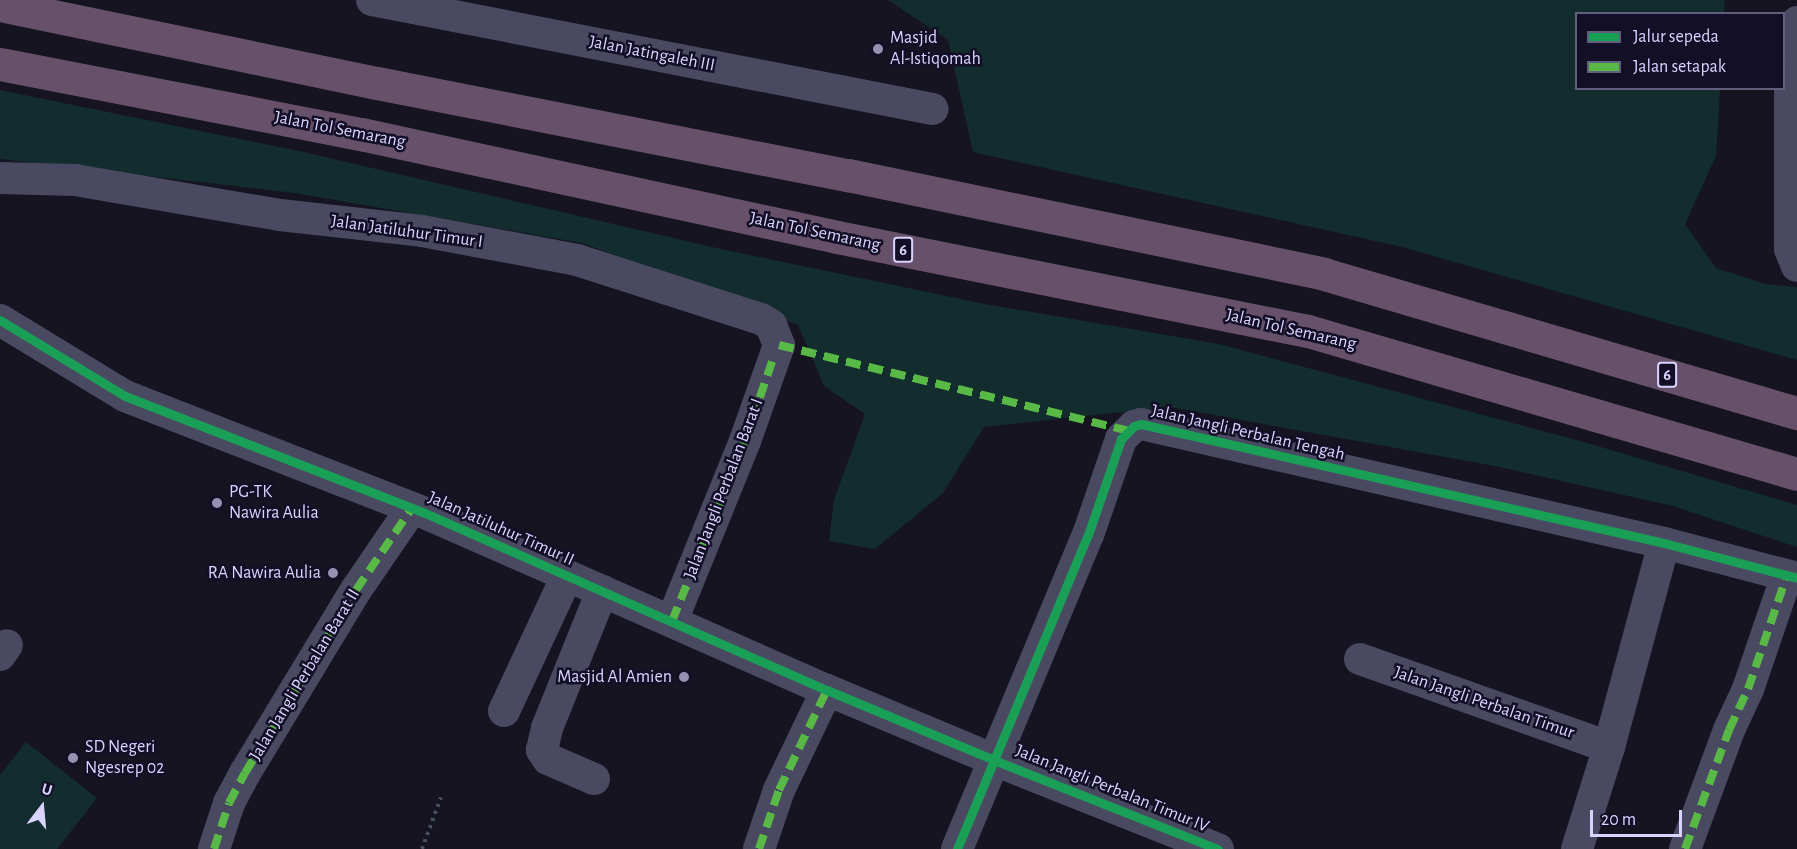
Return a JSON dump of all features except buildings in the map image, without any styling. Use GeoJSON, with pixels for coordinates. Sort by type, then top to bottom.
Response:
{"type":"FeatureCollection","features":[{"type":"Feature","properties":{"kind":"highway","name":"6"},"geometry":{"type":"LineString","coordinates":[[0,5],[377,83],[848,175],[1324,274],[1797,413]]}},
{"type":"Feature","properties":{"kind":"highway","name":"Jalan Tol Semarang"},"geometry":{"type":"LineString","coordinates":[[0,64],[361,134],[837,237],[1308,331],[1797,474]]}},
{"type":"Feature","properties":{"kind":"street","name":"Jalan Jatingaleh III"},"geometry":{"type":"LineString","coordinates":[[372,0],[933,109]]}},
{"type":"Feature","properties":{"kind":"street"},"geometry":{"type":"LineString","coordinates":[[1797,22],[1790,79],[1790,249],[1797,266]]}},
{"type":"Feature","properties":{"kind":"street","name":"Jalan Jatiluhur Timur I"},"geometry":{"type":"LineString","coordinates":[[0,178],[75,180],[280,215],[422,231],[577,260],[761,319],[771,325],[776,334],[778,345],[774,356]]}},
{"type":"Feature","properties":{"kind":"street","name":"Jalan Jatiluhur Timur II"},"geometry":{"type":"LineString","coordinates":[[0,320],[125,396],[412,508],[827,690],[994,760]]}},
{"type":"Feature","properties":{"kind":"street","name":"Jalan Jangli Perbalan Barat I"},"geometry":{"type":"LineString","coordinates":[[672,621],[745,441],[774,356]]}},
{"type":"Feature","properties":{"kind":"street","name":"Jalan Jangli Perbalan Tengah"},"geometry":{"type":"LineString","coordinates":[[957,849],[1088,536],[1121,439],[1134,426],[1141,424],[1664,543]]}},
{"type":"Feature","properties":{"kind":"street","name":"Jalan Jangli Perbalan Barat II"},"geometry":{"type":"LineString","coordinates":[[214,849],[229,803],[245,773],[356,590],[412,508]]}},
{"type":"Feature","properties":{"kind":"street"},"geometry":{"type":"LineString","coordinates":[[1577,849],[1609,747],[1664,543],[1792,576],[1748,689],[1729,730],[1685,849]]}},
{"type":"Feature","properties":{"kind":"street"},"geometry":{"type":"LineString","coordinates":[[504,711],[567,576]]}},
{"type":"Feature","properties":{"kind":"street"},"geometry":{"type":"LineString","coordinates":[[594,779],[548,759],[542,750],[547,728],[602,591]]}},
{"type":"Feature","properties":{"kind":"street","name":"Jalan Jangli Perbalan Timur"},"geometry":{"type":"LineString","coordinates":[[1360,659],[1609,747]]}},
{"type":"Feature","properties":{"kind":"street"},"geometry":{"type":"LineString","coordinates":[[759,849],[779,790],[827,690]]}},
{"type":"Feature","properties":{"kind":"street","name":"Jalan Jangli Perbalan Timur IV"},"geometry":{"type":"LineString","coordinates":[[994,760],[1218,849]]}},
{"type":"Feature","properties":{"kind":"path"},"geometry":{"type":"LineString","coordinates":[[422,849],[441,797]]}},
{"type":"Feature","properties":{"kind":"green space"},"geometry":{"type":"Polygon","coordinates":[[[888,0],[1725,0],[1724,12],[1575,12],[1575,90],[1720,90],[1716,156],[1685,224],[1716,268],[1765,284],[1797,287],[1797,360],[1402,247],[973,152],[948,40],[888,0]]]}},
{"type":"Feature","properties":{"kind":"green space"},"geometry":{"type":"Polygon","coordinates":[[[0,90],[299,151],[721,249],[985,304],[1219,344],[1584,442],[1797,505],[1797,547],[1673,506],[1495,466],[1170,407],[984,427],[943,493],[875,549],[829,541],[834,500],[865,414],[824,386],[798,325],[582,243],[295,193],[0,159],[0,90]]]}},
{"type":"Feature","properties":{"kind":"green space"},"geometry":{"type":"Polygon","coordinates":[[[26,742],[97,798],[57,849],[0,849],[0,775],[26,742]]]}},
{"type":"Feature","properties":{"kind":"marked path"},"geometry":{"type":"LineString","coordinates":[[779,345],[1128,431]]}},
{"type":"Feature","properties":{"kind":"marked path"},"geometry":{"type":"LineString","coordinates":[[672,621],[745,441],[774,356]]}},
{"type":"Feature","properties":{"kind":"marked path"},"geometry":{"type":"LineString","coordinates":[[214,849],[229,803],[245,773],[356,590],[412,508]]}},
{"type":"Feature","properties":{"kind":"marked path"},"geometry":{"type":"LineString","coordinates":[[1685,849],[1729,730],[1748,689],[1787,575]]}},
{"type":"Feature","properties":{"kind":"marked path"},"geometry":{"type":"LineString","coordinates":[[759,849],[779,790],[827,690]]}},
{"type":"Feature","properties":{"kind":"cycle path"},"geometry":{"type":"LineString","coordinates":[[0,320],[125,396],[425,513],[827,690],[994,760],[1218,849]]}},
{"type":"Feature","properties":{"kind":"cycle path"},"geometry":{"type":"LineString","coordinates":[[957,849],[1088,535],[1121,439],[1134,426],[1141,424],[1664,543],[1797,578]]}},
{"type":"Feature","properties":{"kind":"place","name":"Masjid Al-Istiqomah"},"geometry":{"type":"Point","coordinates":[878,49]}},
{"type":"Feature","properties":{"kind":"place","name":"PG-TK Nawira Aulia"},"geometry":{"type":"Point","coordinates":[217,503]}},
{"type":"Feature","properties":{"kind":"place","name":"RA Nawira Aulia"},"geometry":{"type":"Point","coordinates":[333,573]}},
{"type":"Feature","properties":{"kind":"place","name":"Masjid Al Amien"},"geometry":{"type":"Point","coordinates":[684,677]}},
{"type":"Feature","properties":{"kind":"place","name":"SD Negeri Ngesrep 02"},"geometry":{"type":"Point","coordinates":[73,758]}}]}
